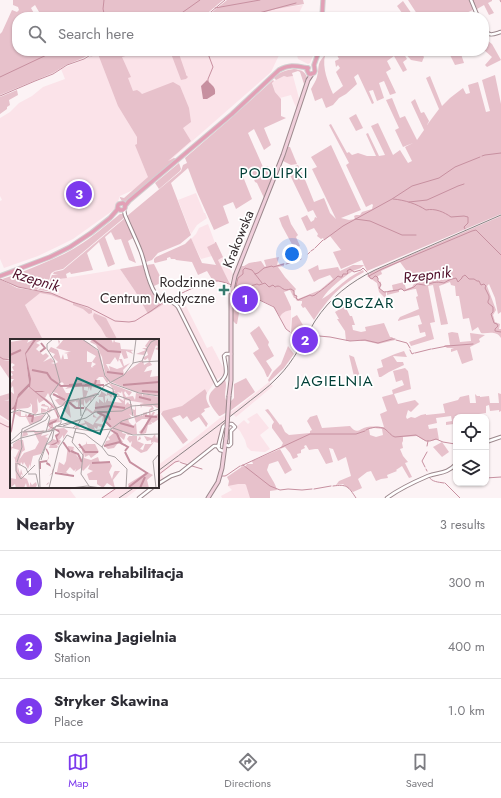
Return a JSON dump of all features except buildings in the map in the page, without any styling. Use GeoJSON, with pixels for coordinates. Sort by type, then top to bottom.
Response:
{"type":"FeatureCollection","features":[{"type":"Feature","properties":{"kind":"main road"},"geometry":{"type":"LineString","coordinates":[[322,12],[323,0]]}},
{"type":"Feature","properties":{"kind":"main road","name":"Krakowska"},"geometry":{"type":"LineString","coordinates":[[224,458],[230,396],[231,294],[233,285],[240,262],[283,155],[316,56]]}},
{"type":"Feature","properties":{"kind":"main road"},"geometry":{"type":"LineString","coordinates":[[0,276],[43,260],[66,249],[92,233],[227,118],[276,73],[285,69],[294,68],[310,70]]}},
{"type":"Feature","properties":{"kind":"main road","name":"Krakowska"},"geometry":{"type":"LineString","coordinates":[[208,498],[219,481],[221,475],[226,438]]}},
{"type":"Feature","properties":{"kind":"street"},"geometry":{"type":"LineString","coordinates":[[471,0],[476,12]]}},
{"type":"Feature","properties":{"kind":"street"},"geometry":{"type":"LineString","coordinates":[[489,34],[501,32]]}},
{"type":"Feature","properties":{"kind":"street"},"geometry":{"type":"LineString","coordinates":[[122,208],[141,252],[147,276],[155,292],[163,299],[174,303],[179,310],[217,385],[223,380],[226,372],[224,356],[226,354],[231,354]]}},
{"type":"Feature","properties":{"kind":"street"},"geometry":{"type":"LineString","coordinates":[[224,451],[220,450],[219,448],[223,426],[230,424],[234,427],[231,431],[231,444],[226,446]]}},
{"type":"Feature","properties":{"kind":"street"},"geometry":{"type":"LineString","coordinates":[[489,441],[501,437]]}},
{"type":"Feature","properties":{"kind":"street"},"geometry":{"type":"LineString","coordinates":[[159,483],[171,476],[180,473],[214,447],[219,446]]}},
{"type":"Feature","properties":{"kind":"street"},"geometry":{"type":"LineString","coordinates":[[387,498],[410,484],[448,471],[453,467]]}},
{"type":"Feature","properties":{"kind":"street"},"geometry":{"type":"LineString","coordinates":[[139,498],[152,488]]}},
{"type":"Feature","properties":{"kind":"shaded area"},"geometry":{"type":"Polygon","coordinates":[[[13,0],[223,0],[209,12],[39,12],[35,5],[31,8],[33,12],[17,12],[19,10],[18,7],[13,5],[13,0]]]}},
{"type":"Feature","properties":{"kind":"shaded area"},"geometry":{"type":"Polygon","coordinates":[[[227,0],[303,0],[304,4],[264,12],[212,12],[227,0]]]}},
{"type":"Feature","properties":{"kind":"shaded area"},"geometry":{"type":"Polygon","coordinates":[[[408,0],[470,0],[473,10],[468,12],[416,12],[408,0]]]}},
{"type":"Feature","properties":{"kind":"shaded area"},"geometry":{"type":"Polygon","coordinates":[[[473,0],[492,0],[488,3],[494,13],[489,15],[489,12],[488,12],[484,5],[477,9],[473,0]]]}},
{"type":"Feature","properties":{"kind":"shaded area"},"geometry":{"type":"Polygon","coordinates":[[[403,1],[411,12],[401,12],[397,6],[403,1]]]}},
{"type":"Feature","properties":{"kind":"shaded area"},"geometry":{"type":"Polygon","coordinates":[[[303,5],[300,12],[262,12],[303,5]]]}},
{"type":"Feature","properties":{"kind":"shaded area"},"geometry":{"type":"Polygon","coordinates":[[[12,10],[17,12],[12,12],[12,56],[86,56],[66,65],[53,73],[0,95],[0,34],[12,10]]]}},
{"type":"Feature","properties":{"kind":"shaded area"},"geometry":{"type":"Polygon","coordinates":[[[489,42],[492,44],[501,60],[487,67],[485,65],[492,57],[489,54],[489,42]]]}},
{"type":"Feature","properties":{"kind":"shaded area"},"geometry":{"type":"Polygon","coordinates":[[[93,56],[279,56],[271,72],[166,164],[133,190],[120,196],[115,209],[73,239],[38,256],[4,268],[0,259],[0,201],[2,200],[0,196],[0,118],[43,87],[65,79],[61,69],[93,56]]]}},
{"type":"Feature","properties":{"kind":"shaded area"},"geometry":{"type":"Polygon","coordinates":[[[99,56],[126,56],[122,57],[131,77],[128,78],[133,91],[137,90],[142,94],[173,82],[180,86],[189,108],[191,122],[183,128],[191,141],[168,161],[174,158],[177,159],[124,202],[120,197],[124,198],[148,177],[135,145],[137,144],[137,137],[118,106],[99,56]]]}},
{"type":"Feature","properties":{"kind":"shaded area"},"geometry":{"type":"Polygon","coordinates":[[[172,56],[180,56],[188,77],[181,80],[172,56]]]}},
{"type":"Feature","properties":{"kind":"shaded area"},"geometry":{"type":"Polygon","coordinates":[[[297,56],[313,56],[310,63],[308,64],[298,59],[297,56]]]}},
{"type":"Feature","properties":{"kind":"shaded area"},"geometry":{"type":"Polygon","coordinates":[[[324,56],[327,80],[333,94],[343,86],[336,72],[340,68],[338,65],[336,67],[335,61],[339,59],[338,56],[394,56],[387,61],[391,69],[386,72],[396,93],[390,95],[384,81],[379,83],[384,98],[377,101],[373,90],[369,91],[374,103],[372,104],[358,74],[354,77],[357,84],[339,98],[333,105],[326,108],[322,98],[315,101],[311,89],[317,78],[319,63],[324,56]]]}},
{"type":"Feature","properties":{"kind":"shaded area"},"geometry":{"type":"Polygon","coordinates":[[[394,56],[405,56],[407,59],[403,62],[407,70],[403,72],[394,56]]]}},
{"type":"Feature","properties":{"kind":"shaded area"},"geometry":{"type":"Polygon","coordinates":[[[407,56],[424,57],[422,62],[411,60],[407,56]]]}},
{"type":"Feature","properties":{"kind":"shaded area"},"geometry":{"type":"Polygon","coordinates":[[[450,56],[462,56],[464,63],[455,65],[450,56]]]}},
{"type":"Feature","properties":{"kind":"shaded area"},"geometry":{"type":"Polygon","coordinates":[[[294,69],[305,73],[307,77],[304,84],[300,72],[298,71],[292,73],[293,76],[284,76],[276,80],[274,78],[278,74],[294,69]]]}},
{"type":"Feature","properties":{"kind":"shaded area"},"geometry":{"type":"Polygon","coordinates":[[[495,75],[501,104],[501,214],[367,271],[362,260],[341,269],[333,252],[341,250],[330,236],[324,240],[323,238],[321,239],[317,236],[318,234],[314,228],[307,231],[301,218],[307,215],[311,222],[315,217],[317,218],[313,210],[308,212],[290,175],[298,172],[295,166],[298,165],[314,202],[324,198],[330,213],[336,219],[312,169],[317,167],[311,157],[331,145],[361,210],[341,218],[349,220],[355,219],[354,216],[360,215],[362,212],[372,209],[373,205],[372,204],[366,207],[346,165],[349,163],[329,125],[331,124],[347,153],[349,152],[352,155],[358,153],[367,156],[376,156],[366,134],[368,133],[379,156],[385,155],[371,126],[378,123],[393,155],[400,150],[408,163],[412,161],[405,147],[413,143],[403,147],[395,130],[399,128],[386,100],[392,98],[400,118],[405,116],[417,140],[424,130],[411,102],[415,99],[421,113],[424,112],[429,121],[427,125],[439,109],[426,78],[430,76],[442,106],[463,88],[466,94],[470,93],[468,85],[478,82],[486,112],[490,111],[482,80],[495,75]]]}},
{"type":"Feature","properties":{"kind":"shaded area"},"geometry":{"type":"Polygon","coordinates":[[[284,76],[293,76],[300,102],[297,109],[291,95],[280,98],[275,92],[272,82],[284,76]]]}},
{"type":"Feature","properties":{"kind":"shaded area"},"geometry":{"type":"Polygon","coordinates":[[[207,80],[214,88],[215,94],[207,99],[203,99],[201,86],[207,80]]]}},
{"type":"Feature","properties":{"kind":"shaded area"},"geometry":{"type":"Polygon","coordinates":[[[273,80],[274,81],[272,83],[275,92],[281,99],[281,116],[286,118],[264,128],[271,145],[264,150],[254,129],[248,133],[263,167],[268,166],[273,176],[264,198],[250,170],[242,174],[252,199],[236,209],[233,202],[223,206],[229,223],[214,230],[188,168],[171,183],[191,235],[180,244],[158,253],[152,260],[146,262],[127,216],[181,171],[183,165],[187,163],[185,158],[273,80]]]}},
{"type":"Feature","properties":{"kind":"shaded area"},"geometry":{"type":"Polygon","coordinates":[[[17,90],[18,95],[9,100],[10,105],[0,114],[0,97],[17,90]]]}},
{"type":"Feature","properties":{"kind":"shaded area"},"geometry":{"type":"Polygon","coordinates":[[[356,114],[363,128],[356,131],[349,118],[356,114]]]}},
{"type":"Feature","properties":{"kind":"shaded area"},"geometry":{"type":"Polygon","coordinates":[[[287,147],[290,147],[297,164],[291,165],[283,161],[287,147]]]}},
{"type":"Feature","properties":{"kind":"shaded area"},"geometry":{"type":"Polygon","coordinates":[[[179,163],[181,169],[180,171],[159,189],[155,183],[179,163]]]}},
{"type":"Feature","properties":{"kind":"shaded area"},"geometry":{"type":"Polygon","coordinates":[[[196,193],[207,218],[197,225],[191,234],[178,200],[196,193]]]}},
{"type":"Feature","properties":{"kind":"shaded area"},"geometry":{"type":"Polygon","coordinates":[[[120,214],[123,214],[125,217],[63,269],[52,273],[48,282],[37,290],[17,287],[2,279],[18,274],[22,283],[26,282],[22,272],[71,250],[89,239],[120,214]]]}},
{"type":"Feature","properties":{"kind":"shaded area"},"geometry":{"type":"Polygon","coordinates":[[[288,215],[291,224],[298,235],[296,237],[300,246],[294,248],[279,218],[288,215]]]}},
{"type":"Feature","properties":{"kind":"shaded area"},"geometry":{"type":"Polygon","coordinates":[[[501,216],[501,312],[498,314],[495,298],[489,284],[487,286],[496,310],[493,315],[495,322],[500,324],[499,329],[501,329],[501,338],[494,333],[481,333],[478,327],[472,331],[469,318],[463,319],[459,296],[456,296],[455,286],[451,285],[450,282],[439,286],[448,324],[441,325],[433,285],[428,286],[435,322],[430,323],[434,339],[411,346],[409,342],[426,336],[425,332],[420,333],[418,325],[422,324],[419,315],[398,320],[400,317],[419,309],[416,289],[406,291],[401,289],[399,292],[387,295],[387,291],[393,290],[392,285],[404,282],[406,289],[412,287],[414,284],[419,282],[418,277],[411,277],[400,262],[381,271],[382,274],[378,276],[378,281],[381,282],[380,289],[384,292],[386,291],[387,300],[379,292],[377,283],[367,276],[370,274],[369,273],[501,216]]]}},
{"type":"Feature","properties":{"kind":"shaded area"},"geometry":{"type":"Polygon","coordinates":[[[125,218],[133,238],[128,241],[136,263],[129,260],[121,239],[115,240],[111,232],[105,237],[115,264],[108,267],[99,242],[87,253],[93,270],[71,274],[70,272],[66,274],[67,278],[59,279],[50,286],[53,292],[38,290],[49,282],[52,275],[58,275],[53,274],[54,272],[63,270],[125,218]]]}},
{"type":"Feature","properties":{"kind":"shaded area"},"geometry":{"type":"Polygon","coordinates":[[[208,224],[215,243],[207,247],[212,256],[201,259],[191,239],[199,228],[208,224]]]}},
{"type":"Feature","properties":{"kind":"shaded area"},"geometry":{"type":"Polygon","coordinates":[[[191,238],[202,263],[216,265],[207,247],[216,242],[223,257],[218,260],[230,284],[213,281],[207,271],[198,275],[192,262],[171,259],[170,257],[167,258],[167,260],[154,262],[156,257],[185,244],[191,238]]]}},
{"type":"Feature","properties":{"kind":"shaded area"},"geometry":{"type":"Polygon","coordinates":[[[223,257],[233,274],[230,283],[217,260],[223,257]]]}},
{"type":"Feature","properties":{"kind":"shaded area"},"geometry":{"type":"Polygon","coordinates":[[[279,257],[277,265],[284,263],[284,266],[278,267],[296,289],[294,292],[298,299],[320,290],[333,279],[330,275],[314,282],[308,270],[318,265],[319,270],[338,267],[340,271],[353,265],[364,265],[344,277],[328,291],[322,299],[363,270],[364,272],[336,292],[314,320],[305,307],[303,308],[301,305],[302,301],[297,301],[290,290],[284,292],[291,310],[284,312],[280,317],[273,306],[251,296],[243,295],[243,311],[239,313],[237,324],[233,321],[233,291],[241,266],[261,261],[265,267],[264,260],[279,257]]]}},
{"type":"Feature","properties":{"kind":"shaded area"},"geometry":{"type":"Polygon","coordinates":[[[154,264],[163,282],[154,286],[146,265],[154,264]]]}},
{"type":"Feature","properties":{"kind":"shaded area"},"geometry":{"type":"Polygon","coordinates":[[[143,265],[153,292],[158,298],[167,302],[148,314],[120,269],[143,265]]]}},
{"type":"Feature","properties":{"kind":"shaded area"},"geometry":{"type":"Polygon","coordinates":[[[120,269],[148,314],[167,302],[175,305],[214,383],[207,393],[205,389],[182,406],[159,414],[159,339],[42,339],[25,305],[40,292],[51,295],[53,293],[50,286],[59,279],[120,269]]]}},
{"type":"Feature","properties":{"kind":"shaded area"},"geometry":{"type":"Polygon","coordinates":[[[0,279],[17,288],[51,293],[92,310],[92,313],[89,314],[83,309],[73,305],[73,303],[51,295],[40,293],[25,305],[42,339],[10,339],[10,358],[3,360],[10,361],[10,380],[0,365],[0,279]]]}},
{"type":"Feature","properties":{"kind":"shaded area"},"geometry":{"type":"Polygon","coordinates":[[[186,306],[207,348],[212,346],[226,371],[225,374],[216,380],[180,309],[186,306]]]}},
{"type":"Feature","properties":{"kind":"shaded area"},"geometry":{"type":"Polygon","coordinates":[[[345,306],[350,316],[352,316],[355,325],[352,325],[353,330],[361,332],[366,331],[365,327],[384,323],[390,337],[395,340],[378,344],[360,340],[346,341],[345,331],[337,319],[339,319],[335,312],[345,306]]]}},
{"type":"Feature","properties":{"kind":"shaded area"},"geometry":{"type":"Polygon","coordinates":[[[287,310],[291,310],[290,332],[286,329],[280,317],[282,313],[287,310]]]}},
{"type":"Feature","properties":{"kind":"shaded area"},"geometry":{"type":"Polygon","coordinates":[[[94,313],[106,318],[117,339],[106,337],[93,316],[94,313]]]}},
{"type":"Feature","properties":{"kind":"shaded area"},"geometry":{"type":"Polygon","coordinates":[[[297,315],[307,332],[303,338],[291,334],[292,318],[297,315]]]}},
{"type":"Feature","properties":{"kind":"shaded area"},"geometry":{"type":"Polygon","coordinates":[[[259,326],[269,342],[268,345],[274,356],[266,361],[272,370],[268,377],[253,353],[259,349],[250,333],[259,326]]]}},
{"type":"Feature","properties":{"kind":"shaded area"},"geometry":{"type":"Polygon","coordinates":[[[448,333],[458,333],[460,342],[471,341],[470,333],[485,335],[479,339],[480,342],[470,347],[473,360],[462,364],[457,350],[451,352],[451,349],[454,348],[447,348],[444,345],[450,345],[448,333]]]}},
{"type":"Feature","properties":{"kind":"shaded area"},"geometry":{"type":"Polygon","coordinates":[[[292,334],[303,338],[295,351],[290,343],[292,334]]]}},
{"type":"Feature","properties":{"kind":"shaded area"},"geometry":{"type":"Polygon","coordinates":[[[288,346],[294,354],[284,368],[269,382],[268,380],[273,372],[281,364],[288,346]]]}},
{"type":"Feature","properties":{"kind":"shaded area"},"geometry":{"type":"Polygon","coordinates":[[[404,351],[407,357],[393,356],[397,362],[403,362],[404,365],[379,377],[377,369],[383,367],[381,360],[404,351]]]}},
{"type":"Feature","properties":{"kind":"shaded area"},"geometry":{"type":"Polygon","coordinates":[[[349,355],[354,357],[362,383],[356,385],[349,355]]]}},
{"type":"Feature","properties":{"kind":"shaded area"},"geometry":{"type":"Polygon","coordinates":[[[405,368],[408,371],[411,389],[394,394],[398,404],[415,400],[419,404],[411,412],[408,410],[406,417],[407,419],[426,414],[445,413],[443,404],[469,395],[470,403],[476,403],[475,394],[480,397],[489,396],[490,403],[499,403],[498,393],[501,394],[501,411],[499,412],[499,410],[490,411],[489,405],[486,406],[486,413],[453,414],[453,424],[446,425],[446,422],[452,421],[451,416],[436,418],[437,423],[428,425],[429,429],[437,428],[439,440],[426,441],[417,436],[403,437],[403,448],[400,449],[408,462],[405,463],[412,477],[409,478],[402,466],[396,470],[397,471],[387,475],[388,478],[376,481],[371,471],[367,472],[358,479],[362,488],[353,492],[343,484],[336,485],[339,481],[351,476],[346,457],[338,461],[333,449],[329,448],[333,462],[326,464],[318,449],[309,450],[306,445],[304,446],[305,448],[301,450],[301,453],[297,454],[298,457],[293,459],[285,447],[280,449],[283,443],[272,428],[274,422],[265,410],[268,409],[280,425],[281,424],[285,432],[289,435],[310,433],[312,430],[307,421],[310,417],[317,415],[322,428],[350,426],[352,429],[358,431],[367,427],[384,427],[380,414],[387,411],[382,397],[393,394],[392,390],[404,385],[402,380],[396,382],[393,371],[405,368]],[[369,429],[370,435],[376,437],[383,435],[382,429],[369,429]]]}},
{"type":"Feature","properties":{"kind":"shaded area"},"geometry":{"type":"Polygon","coordinates":[[[246,378],[255,392],[230,411],[231,401],[234,398],[234,384],[246,378]]]}},
{"type":"Feature","properties":{"kind":"shaded area"},"geometry":{"type":"Polygon","coordinates":[[[225,380],[225,397],[228,401],[227,412],[219,416],[211,405],[209,397],[212,391],[225,380]]]}},
{"type":"Feature","properties":{"kind":"shaded area"},"geometry":{"type":"Polygon","coordinates":[[[269,382],[273,386],[236,417],[233,414],[229,417],[229,422],[220,429],[218,444],[189,464],[179,460],[161,474],[164,478],[159,482],[159,464],[220,418],[238,407],[269,382]]]}},
{"type":"Feature","properties":{"kind":"shaded area"},"geometry":{"type":"Polygon","coordinates":[[[205,389],[210,407],[204,409],[205,411],[201,414],[208,424],[206,427],[199,417],[191,422],[187,416],[183,419],[180,415],[172,418],[188,440],[183,444],[161,414],[163,411],[182,406],[205,389]]]}},
{"type":"Feature","properties":{"kind":"shaded area"},"geometry":{"type":"Polygon","coordinates":[[[10,393],[10,399],[4,401],[10,400],[10,421],[0,415],[0,396],[10,393]]]}},
{"type":"Feature","properties":{"kind":"shaded area"},"geometry":{"type":"Polygon","coordinates":[[[257,413],[269,428],[260,435],[270,449],[265,452],[251,451],[247,447],[240,431],[236,427],[244,420],[248,424],[250,422],[247,419],[257,413]]]}},
{"type":"Feature","properties":{"kind":"shaded area"},"geometry":{"type":"Polygon","coordinates":[[[0,417],[10,422],[10,488],[73,488],[70,490],[76,498],[0,498],[0,417]]]}},
{"type":"Feature","properties":{"kind":"shaded area"},"geometry":{"type":"Polygon","coordinates":[[[442,442],[449,452],[442,457],[433,447],[442,442]]]}},
{"type":"Feature","properties":{"kind":"shaded area"},"geometry":{"type":"Polygon","coordinates":[[[280,449],[292,470],[285,474],[278,461],[269,464],[267,470],[277,490],[270,491],[270,498],[250,498],[245,484],[228,486],[229,481],[227,477],[243,466],[245,467],[247,464],[253,464],[252,461],[280,449]]]}},
{"type":"Feature","properties":{"kind":"shaded area"},"geometry":{"type":"Polygon","coordinates":[[[237,483],[247,483],[251,498],[222,498],[221,496],[232,490],[228,486],[237,483]]]}},
{"type":"Feature","properties":{"kind":"shaded area"},"geometry":{"type":"Polygon","coordinates":[[[116,488],[139,488],[126,498],[101,498],[116,488]]]}},
{"type":"Feature","properties":{"kind":"waterway"},"geometry":{"type":"LineString","coordinates":[[104,0],[104,12]]}},
{"type":"Feature","properties":{"kind":"waterway"},"geometry":{"type":"LineString","coordinates":[[183,12],[200,0]]}},
{"type":"Feature","properties":{"kind":"waterway"},"geometry":{"type":"LineString","coordinates":[[211,12],[225,0]]}},
{"type":"Feature","properties":{"kind":"waterway"},"geometry":{"type":"LineString","coordinates":[[215,8],[260,0]]}},
{"type":"Feature","properties":{"kind":"waterway"},"geometry":{"type":"LineString","coordinates":[[473,0],[476,9]]}},
{"type":"Feature","properties":{"kind":"waterway"},"geometry":{"type":"LineString","coordinates":[[263,12],[296,3]]}},
{"type":"Feature","properties":{"kind":"waterway"},"geometry":{"type":"LineString","coordinates":[[0,77],[44,56]]}},
{"type":"Feature","properties":{"kind":"waterway"},"geometry":{"type":"LineString","coordinates":[[0,96],[53,74],[67,65],[89,56]]}},
{"type":"Feature","properties":{"kind":"waterway"},"geometry":{"type":"LineString","coordinates":[[208,82],[213,67],[209,56]]}},
{"type":"Feature","properties":{"kind":"waterway"},"geometry":{"type":"LineString","coordinates":[[482,156],[501,153]]}},
{"type":"Feature","properties":{"kind":"waterway"},"geometry":{"type":"LineString","coordinates":[[324,240],[343,226],[392,199],[412,186],[439,178],[455,167],[480,157]]}},
{"type":"Feature","properties":{"kind":"waterway"},"geometry":{"type":"LineString","coordinates":[[409,202],[427,200],[464,184]]}},
{"type":"Feature","properties":{"kind":"waterway"},"geometry":{"type":"LineString","coordinates":[[393,199],[402,200],[426,210],[439,211],[451,217],[468,217],[468,223],[464,227],[465,229]]}},
{"type":"Feature","properties":{"kind":"waterway"},"geometry":{"type":"LineString","coordinates":[[355,219],[370,221],[402,235],[416,235]]}},
{"type":"Feature","properties":{"kind":"waterway"},"geometry":{"type":"LineString","coordinates":[[369,276],[382,269],[476,230],[501,255]]}},
{"type":"Feature","properties":{"kind":"waterway"},"geometry":{"type":"LineString","coordinates":[[315,248],[323,240]]}},
{"type":"Feature","properties":{"kind":"waterway"},"geometry":{"type":"LineString","coordinates":[[292,262],[301,259]]}},
{"type":"Feature","properties":{"kind":"waterway"},"geometry":{"type":"LineString","coordinates":[[286,264],[290,263]]}},
{"type":"Feature","properties":{"kind":"waterway"},"geometry":{"type":"LineString","coordinates":[[255,274],[264,268],[284,264]]}},
{"type":"Feature","properties":{"kind":"waterway"},"geometry":{"type":"LineString","coordinates":[[236,286],[238,278],[243,274],[243,270],[245,268],[252,270],[262,283]]}},
{"type":"Feature","properties":{"kind":"waterway","name":"Rzepnik"},"geometry":{"type":"LineString","coordinates":[[170,299],[198,286],[218,281],[242,287],[265,283],[269,287],[273,285],[275,287],[279,286],[283,289],[291,289],[294,291],[294,295],[297,296],[296,298],[298,300],[310,295],[315,295],[338,276],[342,277],[343,274],[347,274],[347,271],[350,269],[354,272],[363,268],[367,272]]}},
{"type":"Feature","properties":{"kind":"waterway","name":"Rzepnik"},"geometry":{"type":"LineString","coordinates":[[368,274],[372,279],[375,276],[378,278],[381,285],[379,288],[384,292],[400,289],[404,291],[414,287],[417,284],[425,285],[436,282],[444,283],[448,280],[456,278],[458,282],[465,275],[469,279],[479,281],[481,285],[484,284],[486,286],[485,288],[489,296],[488,303],[493,307],[493,312],[491,314],[494,323],[498,326],[495,331],[501,332]]}},
{"type":"Feature","properties":{"kind":"waterway","name":"Rzepnik"},"geometry":{"type":"LineString","coordinates":[[0,279],[18,287],[51,293],[88,307],[115,321],[135,321],[165,301]]}},
{"type":"Feature","properties":{"kind":"waterway"},"geometry":{"type":"LineString","coordinates":[[245,287],[251,296],[274,307],[286,329],[290,332]]}},
{"type":"Feature","properties":{"kind":"waterway"},"geometry":{"type":"LineString","coordinates":[[292,334],[303,336]]}},
{"type":"Feature","properties":{"kind":"waterway"},"geometry":{"type":"LineString","coordinates":[[319,336],[350,341],[365,340],[378,343],[395,339]]}},
{"type":"Feature","properties":{"kind":"waterway"},"geometry":{"type":"LineString","coordinates":[[308,339],[318,337]]}},
{"type":"Feature","properties":{"kind":"waterway"},"geometry":{"type":"LineString","coordinates":[[396,340],[407,343],[410,348]]}},
{"type":"Feature","properties":{"kind":"waterway"},"geometry":{"type":"LineString","coordinates":[[432,349],[473,344]]}},
{"type":"Feature","properties":{"kind":"waterway"},"geometry":{"type":"LineString","coordinates":[[415,353],[431,349]]}},
{"type":"Feature","properties":{"kind":"waterway"},"geometry":{"type":"LineString","coordinates":[[410,350],[412,354],[414,353]]}},
{"type":"Feature","properties":{"kind":"waterway"},"geometry":{"type":"LineString","coordinates":[[0,357],[10,360]]}},
{"type":"Feature","properties":{"kind":"waterway"},"geometry":{"type":"LineString","coordinates":[[0,423],[8,427],[10,426]]}},
{"type":"Feature","properties":{"kind":"waterway"},"geometry":{"type":"LineString","coordinates":[[366,430],[381,427],[395,437],[416,435],[426,441],[436,439],[453,444]]}},
{"type":"Feature","properties":{"kind":"waterway"},"geometry":{"type":"LineString","coordinates":[[241,466],[310,434],[356,434],[365,431]]}},
{"type":"Feature","properties":{"kind":"waterway"},"geometry":{"type":"LineString","coordinates":[[427,446],[428,441]]}},
{"type":"Feature","properties":{"kind":"waterway"},"geometry":{"type":"LineString","coordinates":[[425,467],[422,461],[427,452]]}},
{"type":"Feature","properties":{"kind":"waterway"},"geometry":{"type":"LineString","coordinates":[[159,474],[175,462],[179,461]]}},
{"type":"Feature","properties":{"kind":"waterway"},"geometry":{"type":"LineString","coordinates":[[180,462],[202,469]]}},
{"type":"Feature","properties":{"kind":"waterway"},"geometry":{"type":"LineString","coordinates":[[243,465],[270,486],[280,490],[312,489]]}},
{"type":"Feature","properties":{"kind":"waterway"},"geometry":{"type":"LineString","coordinates":[[222,476],[227,475],[240,466]]}},
{"type":"Feature","properties":{"kind":"waterway"},"geometry":{"type":"LineString","coordinates":[[429,477],[433,481],[444,483]]}},
{"type":"Feature","properties":{"kind":"waterway"},"geometry":{"type":"LineString","coordinates":[[489,478],[501,477]]}},
{"type":"Feature","properties":{"kind":"waterway"},"geometry":{"type":"LineString","coordinates":[[445,483],[460,498]]}},
{"type":"Feature","properties":{"kind":"waterway"},"geometry":{"type":"LineString","coordinates":[[333,486],[341,485],[347,487],[356,498]]}},
{"type":"Feature","properties":{"kind":"waterway"},"geometry":{"type":"LineString","coordinates":[[314,489],[331,486]]}},
{"type":"Feature","properties":{"kind":"waterway"},"geometry":{"type":"LineString","coordinates":[[102,498],[117,488]]}},
{"type":"Feature","properties":{"kind":"railway"},"geometry":{"type":"LineString","coordinates":[[159,470],[231,416],[274,381],[294,358],[315,321],[327,305],[349,285],[375,270],[501,215]]}},
{"type":"Feature","properties":{"kind":"railway"},"geometry":{"type":"LineString","coordinates":[[119,498],[134,488]]}},
{"type":"Feature","properties":{"kind":"place","name":"Stryker Skawina"},"geometry":{"type":"Point","coordinates":[79,194]}},
{"type":"Feature","properties":{"kind":"place","name":"Rodzinne Centrum Medyczne"},"geometry":{"type":"Point","coordinates":[224,290]}},
{"type":"Feature","properties":{"kind":"place","name":"Nowa rehabilitacja"},"geometry":{"type":"Point","coordinates":[245,299]}},
{"type":"Feature","properties":{"kind":"place","name":"Skawina Jagielnia"},"geometry":{"type":"Point","coordinates":[305,340]}},
{"type":"Feature","properties":{"kind":"district","name":"PODLIPKI"},"geometry":{"type":"Point","coordinates":[274,173]}},
{"type":"Feature","properties":{"kind":"district","name":"OBCZAR"},"geometry":{"type":"Point","coordinates":[363,303]}},
{"type":"Feature","properties":{"kind":"district","name":"JAGIELNIA"},"geometry":{"type":"Point","coordinates":[335,381]}}]}
